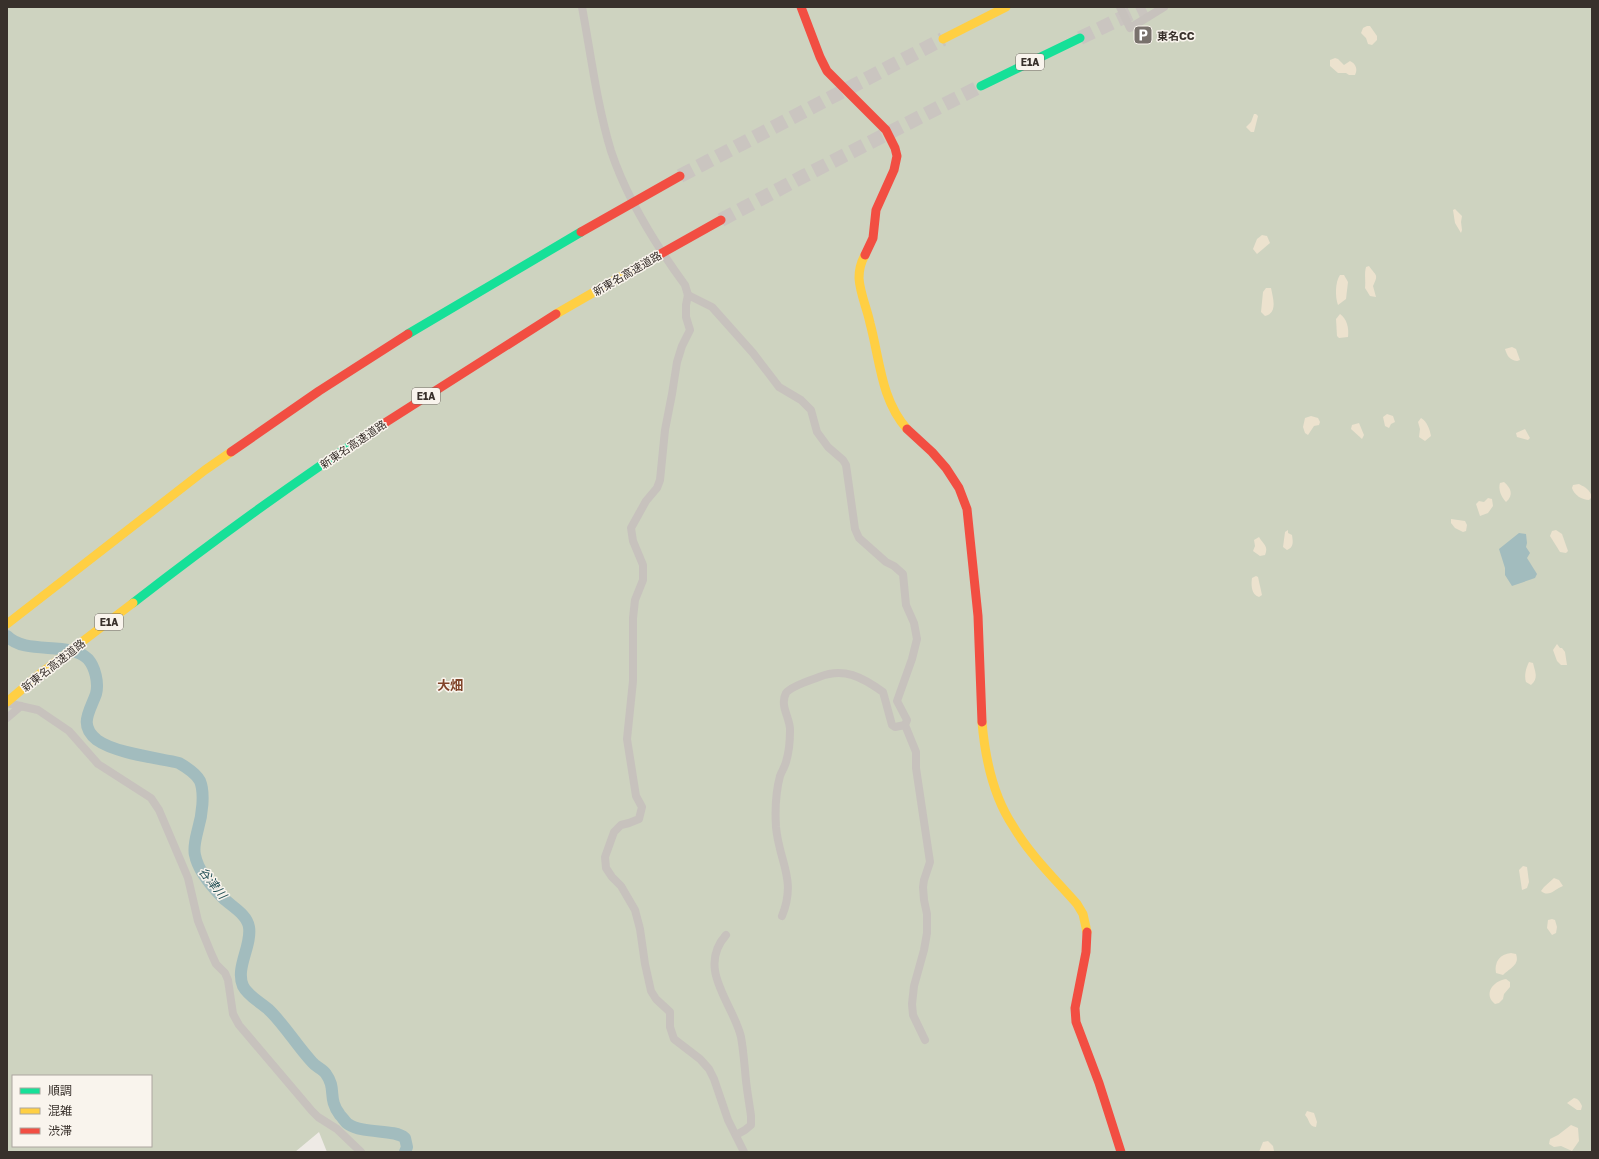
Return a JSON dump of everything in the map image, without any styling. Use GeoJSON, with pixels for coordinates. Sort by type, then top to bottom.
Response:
{"type":"FeatureCollection","features":[{"type":"Feature","properties":{"kind":"main road"},"geometry":{"type":"LineString","coordinates":[[801,7],[820,57],[827,71],[886,130],[893,141],[896,150],[894,170],[875,210],[874,239],[861,260],[859,272],[860,283],[872,330],[879,367],[892,407],[900,421],[946,469],[965,502],[970,526],[978,605],[981,688],[980,711],[988,766],[999,800],[1019,836],[1077,904],[1083,914],[1087,928],[1086,952],[1075,1008],[1076,1022],[1099,1083],[1121,1152]]}},
{"type":"Feature","properties":{"kind":"main road"},"geometry":{"type":"LineString","coordinates":[[943,38],[1006,7]]}},
{"type":"Feature","properties":{"kind":"main road","name":"E1A"},"geometry":{"type":"LineString","coordinates":[[981,86],[1080,38]]}},
{"type":"Feature","properties":{"kind":"main road"},"geometry":{"type":"LineString","coordinates":[[7,624],[205,470],[318,391],[433,318],[580,232],[680,176]]}},
{"type":"Feature","properties":{"kind":"main road","name":"新東名高速道路"},"geometry":{"type":"LineString","coordinates":[[7,703],[41,673],[211,543],[385,423],[526,332],[721,220]]}},
{"type":"Feature","properties":{"kind":"street"},"geometry":{"type":"LineString","coordinates":[[582,7],[600,102],[612,151],[644,223],[685,285],[688,295],[686,317],[690,330],[682,346],[677,362],[665,430],[660,480],[631,528],[633,541],[643,565],[643,580],[634,606],[633,681],[627,739],[636,796],[642,807],[639,819],[621,825],[614,832],[606,857],[606,868],[621,886],[635,910],[640,929],[651,991],[656,999],[670,1012],[670,1027],[674,1039],[709,1068],[728,1120],[744,1152]]}},
{"type":"Feature","properties":{"kind":"street"},"geometry":{"type":"LineString","coordinates":[[1120,7],[1130,28],[1164,7]]}},
{"type":"Feature","properties":{"kind":"street"},"geometry":{"type":"LineString","coordinates":[[1148,7],[1149,16]]}},
{"type":"Feature","properties":{"kind":"street"},"geometry":{"type":"LineString","coordinates":[[688,295],[712,307],[753,353],[779,387],[801,400],[811,410],[817,432],[828,447],[843,460],[846,465],[855,529],[859,538],[886,562],[894,566],[903,574],[906,606],[914,623],[917,639],[912,659],[897,701],[907,720],[905,725],[916,752],[916,768],[930,862],[923,887],[927,914],[927,933],[914,986],[912,1004],[913,1016],[925,1040]]}},
{"type":"Feature","properties":{"kind":"street"},"geometry":{"type":"LineString","coordinates":[[782,916],[787,903],[787,870],[776,821],[780,776],[786,761],[789,746],[790,729],[784,708],[786,692],[824,675],[836,672],[848,674],[863,679],[883,692],[892,725],[895,727],[905,725]]}},
{"type":"Feature","properties":{"kind":"street"},"geometry":{"type":"LineString","coordinates":[[7,703],[38,710],[69,731],[98,764],[151,798],[160,810],[188,878],[198,921],[213,958],[216,964],[225,973],[228,980],[233,1014],[239,1025],[312,1111],[318,1117],[337,1129],[361,1152]]}},
{"type":"Feature","properties":{"kind":"street"},"geometry":{"type":"LineString","coordinates":[[7,718],[21,706]]}},
{"type":"Feature","properties":{"kind":"street"},"geometry":{"type":"LineString","coordinates":[[726,935],[717,947],[715,970],[719,987],[740,1034],[744,1051],[751,1116],[751,1125],[736,1135]]}},
{"type":"Feature","properties":{"kind":"green space"},"geometry":{"type":"Polygon","coordinates":[[[7,7],[1592,7],[1592,1152],[327,1152],[319,1132],[295,1152],[7,1152],[7,7]]]}},
{"type":"Feature","properties":{"kind":"sand"},"geometry":{"type":"Polygon","coordinates":[[[1370,26],[1377,36],[1377,40],[1372,45],[1368,44],[1366,38],[1361,33],[1363,28],[1370,26]]]}},
{"type":"Feature","properties":{"kind":"sand"},"geometry":{"type":"Polygon","coordinates":[[[1335,58],[1344,65],[1350,61],[1354,64],[1356,67],[1355,75],[1338,73],[1330,66],[1330,60],[1335,58]]]}},
{"type":"Feature","properties":{"kind":"sand"},"geometry":{"type":"Polygon","coordinates":[[[1254,114],[1258,116],[1254,132],[1251,132],[1246,127],[1251,122],[1254,114]]]}},
{"type":"Feature","properties":{"kind":"sand"},"geometry":{"type":"Polygon","coordinates":[[[1455,209],[1462,216],[1461,233],[1455,223],[1453,210],[1455,209]]]}},
{"type":"Feature","properties":{"kind":"sand"},"geometry":{"type":"Polygon","coordinates":[[[1262,235],[1267,236],[1270,243],[1257,254],[1253,249],[1257,239],[1262,235]]]}},
{"type":"Feature","properties":{"kind":"sand"},"geometry":{"type":"Polygon","coordinates":[[[1369,266],[1376,275],[1373,286],[1376,297],[1370,296],[1365,288],[1365,270],[1366,267],[1369,266]]]}},
{"type":"Feature","properties":{"kind":"sand"},"geometry":{"type":"Polygon","coordinates":[[[1340,275],[1344,275],[1348,282],[1346,299],[1338,305],[1336,290],[1340,275]]]}},
{"type":"Feature","properties":{"kind":"sand"},"geometry":{"type":"Polygon","coordinates":[[[1266,288],[1271,288],[1274,305],[1272,312],[1265,316],[1261,312],[1263,292],[1266,288]]]}},
{"type":"Feature","properties":{"kind":"sand"},"geometry":{"type":"Polygon","coordinates":[[[1340,314],[1347,324],[1348,337],[1339,338],[1337,336],[1336,319],[1340,314]]]}},
{"type":"Feature","properties":{"kind":"sand"},"geometry":{"type":"Polygon","coordinates":[[[1512,347],[1516,349],[1520,360],[1514,360],[1508,355],[1505,349],[1512,347]]]}},
{"type":"Feature","properties":{"kind":"sand"},"geometry":{"type":"Polygon","coordinates":[[[1387,414],[1393,416],[1395,422],[1391,424],[1389,428],[1385,426],[1383,417],[1387,414]]]}},
{"type":"Feature","properties":{"kind":"sand"},"geometry":{"type":"Polygon","coordinates":[[[1311,416],[1318,418],[1320,422],[1319,425],[1314,426],[1308,435],[1305,433],[1303,427],[1305,418],[1311,416]]]}},
{"type":"Feature","properties":{"kind":"sand"},"geometry":{"type":"Polygon","coordinates":[[[1421,418],[1427,423],[1431,436],[1425,441],[1419,437],[1420,429],[1418,422],[1421,418]]]}},
{"type":"Feature","properties":{"kind":"sand"},"geometry":{"type":"Polygon","coordinates":[[[1359,423],[1364,435],[1362,439],[1351,429],[1352,425],[1359,423]]]}},
{"type":"Feature","properties":{"kind":"sand"},"geometry":{"type":"Polygon","coordinates":[[[1525,429],[1530,438],[1528,440],[1517,437],[1516,433],[1525,429]]]}},
{"type":"Feature","properties":{"kind":"sand"},"geometry":{"type":"Polygon","coordinates":[[[1504,482],[1511,492],[1510,497],[1506,502],[1501,495],[1499,488],[1500,483],[1504,482]]]}},
{"type":"Feature","properties":{"kind":"sand"},"geometry":{"type":"Polygon","coordinates":[[[1579,484],[1590,492],[1592,497],[1589,500],[1579,497],[1573,491],[1573,485],[1579,484]]]}},
{"type":"Feature","properties":{"kind":"sand"},"geometry":{"type":"Polygon","coordinates":[[[1488,498],[1492,499],[1493,506],[1488,513],[1480,516],[1476,504],[1479,501],[1484,502],[1488,498]]]}},
{"type":"Feature","properties":{"kind":"sand"},"geometry":{"type":"Polygon","coordinates":[[[1451,519],[1465,521],[1467,525],[1466,531],[1463,532],[1455,528],[1451,523],[1451,519]]]}},
{"type":"Feature","properties":{"kind":"sand"},"geometry":{"type":"Polygon","coordinates":[[[1288,530],[1288,533],[1292,535],[1293,542],[1292,546],[1287,550],[1283,547],[1285,532],[1288,530]]]}},
{"type":"Feature","properties":{"kind":"sand"},"geometry":{"type":"Polygon","coordinates":[[[1556,530],[1562,534],[1568,551],[1566,553],[1560,552],[1550,536],[1552,531],[1556,530]]]}},
{"type":"Feature","properties":{"kind":"sand"},"geometry":{"type":"Polygon","coordinates":[[[1259,537],[1266,549],[1265,555],[1260,556],[1253,551],[1255,546],[1254,540],[1259,537]]]}},
{"type":"Feature","properties":{"kind":"sand"},"geometry":{"type":"Polygon","coordinates":[[[1256,576],[1258,577],[1262,595],[1259,597],[1254,594],[1252,586],[1252,578],[1256,576]]]}},
{"type":"Feature","properties":{"kind":"sand"},"geometry":{"type":"Polygon","coordinates":[[[1557,644],[1565,652],[1567,665],[1561,665],[1557,661],[1553,650],[1557,644]]]}},
{"type":"Feature","properties":{"kind":"sand"},"geometry":{"type":"Polygon","coordinates":[[[1529,662],[1533,663],[1536,675],[1535,680],[1531,685],[1526,682],[1525,677],[1529,662]]]}},
{"type":"Feature","properties":{"kind":"sand"},"geometry":{"type":"Polygon","coordinates":[[[1523,866],[1527,867],[1529,882],[1527,888],[1522,890],[1519,870],[1523,866]]]}},
{"type":"Feature","properties":{"kind":"sand"},"geometry":{"type":"Polygon","coordinates":[[[1554,878],[1559,880],[1563,886],[1547,894],[1541,891],[1544,887],[1554,878]]]}},
{"type":"Feature","properties":{"kind":"sand"},"geometry":{"type":"Polygon","coordinates":[[[1548,920],[1555,920],[1557,927],[1556,933],[1552,935],[1547,928],[1548,920]]]}},
{"type":"Feature","properties":{"kind":"sand"},"geometry":{"type":"Polygon","coordinates":[[[1511,953],[1516,954],[1517,961],[1515,964],[1503,975],[1496,973],[1496,965],[1499,959],[1504,955],[1511,953]]]}},
{"type":"Feature","properties":{"kind":"sand"},"geometry":{"type":"Polygon","coordinates":[[[1506,979],[1510,982],[1510,987],[1504,994],[1503,999],[1499,1003],[1495,1004],[1491,1000],[1490,996],[1491,988],[1497,982],[1506,979]]]}},
{"type":"Feature","properties":{"kind":"sand"},"geometry":{"type":"Polygon","coordinates":[[[1574,1098],[1580,1102],[1582,1106],[1581,1110],[1577,1110],[1567,1103],[1574,1098]]]}},
{"type":"Feature","properties":{"kind":"sand"},"geometry":{"type":"Polygon","coordinates":[[[1307,1111],[1314,1113],[1317,1122],[1316,1127],[1310,1124],[1305,1115],[1307,1111]]]}},
{"type":"Feature","properties":{"kind":"sand"},"geometry":{"type":"Polygon","coordinates":[[[1571,1125],[1578,1128],[1579,1141],[1572,1151],[1561,1146],[1554,1147],[1549,1144],[1550,1139],[1571,1125]]]}},
{"type":"Feature","properties":{"kind":"sand"},"geometry":{"type":"Polygon","coordinates":[[[1268,1141],[1273,1146],[1274,1151],[1259,1152],[1263,1142],[1268,1141]]]}},
{"type":"Feature","properties":{"kind":"water"},"geometry":{"type":"Polygon","coordinates":[[[1519,533],[1526,534],[1526,547],[1530,553],[1527,558],[1537,574],[1535,578],[1512,586],[1505,575],[1505,568],[1499,549],[1519,533]]]}},
{"type":"Feature","properties":{"kind":"waterway","name":"谷津川"},"geometry":{"type":"LineString","coordinates":[[7,636],[15,642],[25,645],[70,650],[80,653],[88,659],[97,680],[97,690],[87,718],[87,723],[88,729],[97,740],[105,745],[125,752],[179,763],[191,770],[196,775],[202,786],[202,805],[201,818],[194,849],[195,855],[202,873],[210,884],[223,898],[242,914],[248,922],[248,942],[241,972],[241,979],[245,990],[274,1015],[312,1062],[325,1072],[331,1084],[336,1109],[346,1122],[362,1129],[400,1135],[405,1138],[407,1147],[405,1152]]}},
{"type":"Feature","properties":{"kind":"tunnel"},"geometry":{"type":"LineString","coordinates":[[1080,38],[1145,7]]}},
{"type":"Feature","properties":{"kind":"tunnel"},"geometry":{"type":"LineString","coordinates":[[680,176],[943,39]]}},
{"type":"Feature","properties":{"kind":"tunnel"},"geometry":{"type":"LineString","coordinates":[[721,220],[981,86]]}},
{"type":"Feature","properties":{"kind":"traffic: fast"},"geometry":{"type":"LineString","coordinates":[[981,86],[1080,38]]}},
{"type":"Feature","properties":{"kind":"traffic: fast"},"geometry":{"type":"LineString","coordinates":[[408,334],[581,232]]}},
{"type":"Feature","properties":{"kind":"traffic: fast"},"geometry":{"type":"LineString","coordinates":[[133,603],[255,512],[380,426]]}},
{"type":"Feature","properties":{"kind":"traffic: slow"},"geometry":{"type":"LineString","coordinates":[[943,39],[1006,7]]}},
{"type":"Feature","properties":{"kind":"traffic: slow"},"geometry":{"type":"LineString","coordinates":[[865,255],[861,263],[859,278],[882,379],[898,418],[907,429]]}},
{"type":"Feature","properties":{"kind":"traffic: slow"},"geometry":{"type":"LineString","coordinates":[[556,314],[648,261]]}},
{"type":"Feature","properties":{"kind":"traffic: slow"},"geometry":{"type":"LineString","coordinates":[[7,624],[205,470],[231,452]]}},
{"type":"Feature","properties":{"kind":"traffic: slow"},"geometry":{"type":"LineString","coordinates":[[7,702],[41,673],[133,603]]}},
{"type":"Feature","properties":{"kind":"traffic: slow"},"geometry":{"type":"LineString","coordinates":[[982,722],[985,749],[991,776],[1000,802],[1020,837],[1035,857],[1077,904],[1083,914],[1087,932]]}},
{"type":"Feature","properties":{"kind":"traffic: jam"},"geometry":{"type":"LineString","coordinates":[[801,7],[820,57],[827,71],[886,130],[895,148],[897,156],[894,170],[876,210],[873,238],[865,255]]}},
{"type":"Feature","properties":{"kind":"traffic: jam"},"geometry":{"type":"LineString","coordinates":[[581,232],[680,176]]}},
{"type":"Feature","properties":{"kind":"traffic: jam"},"geometry":{"type":"LineString","coordinates":[[648,261],[721,220]]}},
{"type":"Feature","properties":{"kind":"traffic: jam"},"geometry":{"type":"LineString","coordinates":[[380,426],[556,314]]}},
{"type":"Feature","properties":{"kind":"traffic: jam"},"geometry":{"type":"LineString","coordinates":[[231,452],[319,391],[408,334]]}},
{"type":"Feature","properties":{"kind":"traffic: jam"},"geometry":{"type":"LineString","coordinates":[[907,429],[932,452],[946,468],[959,488],[967,509],[978,616],[982,722]]}},
{"type":"Feature","properties":{"kind":"traffic: jam"},"geometry":{"type":"LineString","coordinates":[[1087,932],[1086,952],[1075,1008],[1076,1022],[1099,1083],[1121,1152]]}},
{"type":"Feature","properties":{"kind":"place","name":"東名CC"},"geometry":{"type":"Point","coordinates":[1143,35]}},
{"type":"Feature","properties":{"kind":"district","name":"大畑"},"geometry":{"type":"Point","coordinates":[450,685]}}]}
